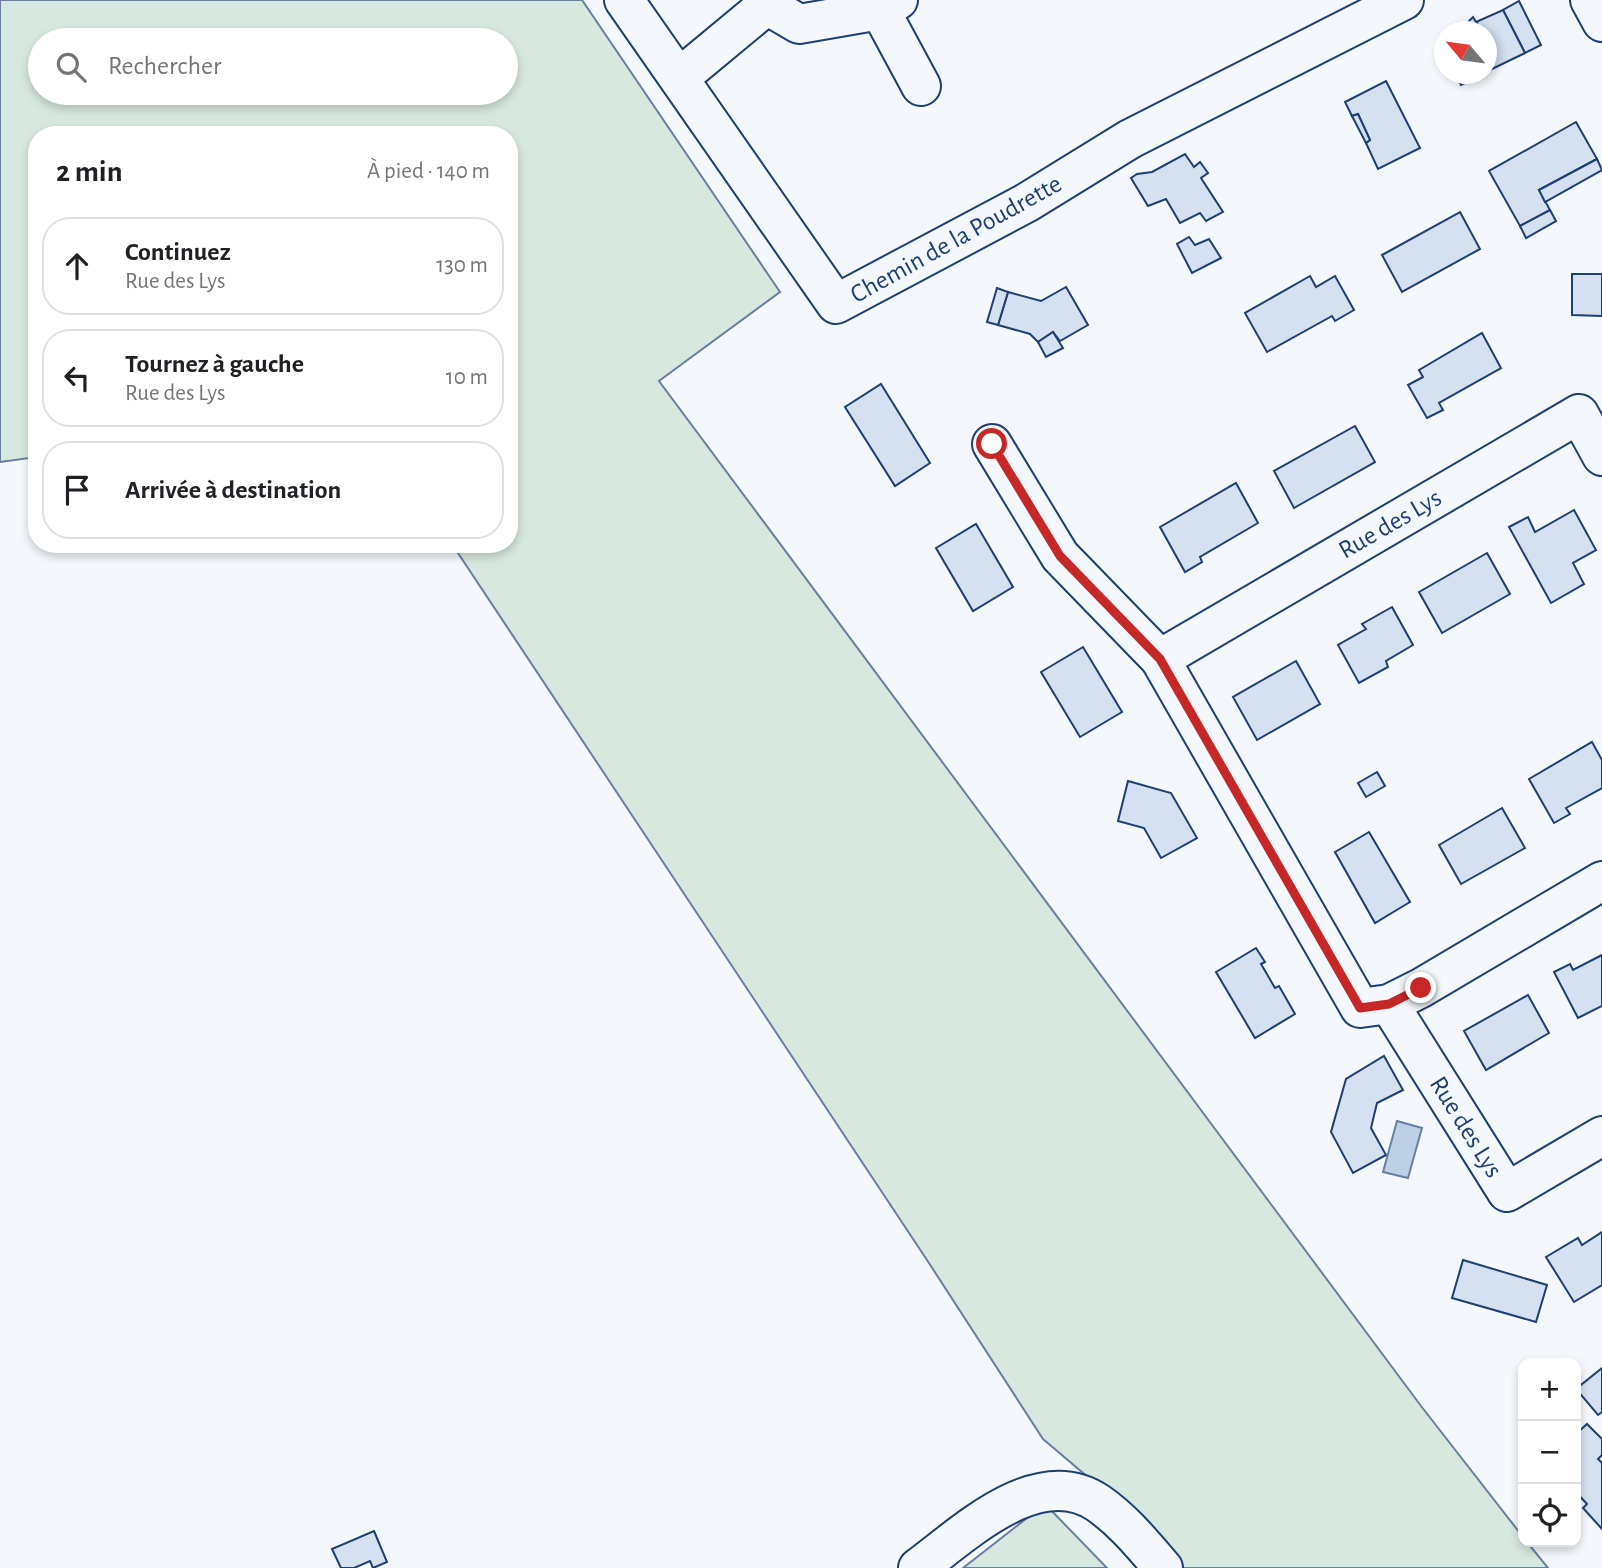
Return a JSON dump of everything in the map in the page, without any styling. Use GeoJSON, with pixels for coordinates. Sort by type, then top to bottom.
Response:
{"type":"FeatureCollection","features":[{"type":"Feature","properties":{"kind":"street","name":"Chemin de la Poudrette"},"geometry":{"type":"LineString","coordinates":[[624,0],[836,304],[1026,203],[1130,139],[1404,0]]}},
{"type":"Feature","properties":{"kind":"street"},"geometry":{"type":"LineString","coordinates":[[1590,0],[1602,22]]}},
{"type":"Feature","properties":{"kind":"street"},"geometry":{"type":"LineString","coordinates":[[679,78],[767,2],[799,24],[889,5],[922,86]]}},
{"type":"Feature","properties":{"kind":"street","name":"Rue des Lys"},"geometry":{"type":"LineString","coordinates":[[1160,659],[1579,414],[1602,456]]}},
{"type":"Feature","properties":{"kind":"street"},"geometry":{"type":"LineString","coordinates":[[992,444],[1060,556],[1160,659],[1360,1008],[1389,1004],[1421,988],[1602,881]]}},
{"type":"Feature","properties":{"kind":"street","name":"Rue des Lys"},"geometry":{"type":"LineString","coordinates":[[1389,1004],[1507,1192],[1602,1136]]}},
{"type":"Feature","properties":{"kind":"street"},"geometry":{"type":"LineString","coordinates":[[918,1568],[1001,1507],[1041,1492],[1060,1491],[1070,1491],[1096,1501],[1128,1528],[1163,1568]]}},
{"type":"Feature","properties":{"kind":"shaded area"},"geometry":{"type":"Polygon","coordinates":[[[0,0],[582,0],[780,292],[659,381],[1421,1406],[1518,1531],[1518,1547],[1531,1547],[1548,1568],[1183,1568],[1128,1511],[1043,1439],[458,553],[518,553],[518,126],[28,126],[28,458],[0,462],[0,0]]]}},
{"type":"Feature","properties":{"kind":"shaded area"},"geometry":{"type":"Polygon","coordinates":[[[1045,1504],[1107,1568],[963,1568],[1045,1504]]]}},
{"type":"Feature","properties":{"kind":"water"},"geometry":{"type":"Polygon","coordinates":[[[1397,1121],[1422,1128],[1408,1178],[1383,1172],[1397,1121]]]}},
{"type":"Feature","properties":{"kind":"building"},"geometry":{"type":"Polygon","coordinates":[[[1519,1],[1541,45],[1525,53],[1503,10],[1519,1]]]}},
{"type":"Feature","properties":{"kind":"building"},"geometry":{"type":"Polygon","coordinates":[[[1503,10],[1525,53],[1497,67],[1497,21],[1478,21],[1503,10]]]}},
{"type":"Feature","properties":{"kind":"building"},"geometry":{"type":"Polygon","coordinates":[[[1386,81],[1420,148],[1378,169],[1366,143],[1370,140],[1358,114],[1352,116],[1345,102],[1386,81]]]}},
{"type":"Feature","properties":{"kind":"building"},"geometry":{"type":"Polygon","coordinates":[[[1358,114],[1370,140],[1366,143],[1352,116],[1358,114]]]}},
{"type":"Feature","properties":{"kind":"building"},"geometry":{"type":"Polygon","coordinates":[[[1576,122],[1597,159],[1539,190],[1550,210],[1520,226],[1489,171],[1576,122]]]}},
{"type":"Feature","properties":{"kind":"building"},"geometry":{"type":"Polygon","coordinates":[[[1185,154],[1194,167],[1200,162],[1208,173],[1201,178],[1223,212],[1206,221],[1200,213],[1180,223],[1166,199],[1148,206],[1131,178],[1137,174],[1152,172],[1185,154]]]}},
{"type":"Feature","properties":{"kind":"building"},"geometry":{"type":"Polygon","coordinates":[[[1597,159],[1602,170],[1545,202],[1539,190],[1597,159]]]}},
{"type":"Feature","properties":{"kind":"building"},"geometry":{"type":"Polygon","coordinates":[[[1550,210],[1556,221],[1526,238],[1520,226],[1550,210]]]}},
{"type":"Feature","properties":{"kind":"building"},"geometry":{"type":"Polygon","coordinates":[[[1460,212],[1480,249],[1402,292],[1382,255],[1460,212]]]}},
{"type":"Feature","properties":{"kind":"building"},"geometry":{"type":"Polygon","coordinates":[[[1189,237],[1195,245],[1209,239],[1221,258],[1192,273],[1177,244],[1189,237]]]}},
{"type":"Feature","properties":{"kind":"building"},"geometry":{"type":"Polygon","coordinates":[[[1572,274],[1602,274],[1602,316],[1572,315],[1572,274]]]}},
{"type":"Feature","properties":{"kind":"building"},"geometry":{"type":"Polygon","coordinates":[[[1310,276],[1316,287],[1335,276],[1354,310],[1335,321],[1332,316],[1267,352],[1245,313],[1310,276]]]}},
{"type":"Feature","properties":{"kind":"building"},"geometry":{"type":"Polygon","coordinates":[[[1066,287],[1088,325],[1060,341],[1053,332],[1038,342],[1030,334],[998,325],[1008,292],[1041,301],[1066,287]]]}},
{"type":"Feature","properties":{"kind":"building"},"geometry":{"type":"Polygon","coordinates":[[[997,288],[1008,292],[998,325],[987,322],[997,288]]]}},
{"type":"Feature","properties":{"kind":"building"},"geometry":{"type":"Polygon","coordinates":[[[1053,332],[1063,348],[1046,357],[1038,342],[1053,332]]]}},
{"type":"Feature","properties":{"kind":"building"},"geometry":{"type":"Polygon","coordinates":[[[1482,333],[1501,368],[1439,403],[1443,410],[1427,418],[1408,385],[1423,377],[1419,370],[1482,333]]]}},
{"type":"Feature","properties":{"kind":"building"},"geometry":{"type":"Polygon","coordinates":[[[881,384],[930,463],[895,486],[845,407],[881,384]]]}},
{"type":"Feature","properties":{"kind":"building"},"geometry":{"type":"Polygon","coordinates":[[[1355,426],[1375,462],[1294,508],[1274,471],[1355,426]]]}},
{"type":"Feature","properties":{"kind":"building"},"geometry":{"type":"Polygon","coordinates":[[[1236,483],[1258,523],[1200,557],[1202,562],[1185,572],[1160,527],[1236,483]]]}},
{"type":"Feature","properties":{"kind":"building"},"geometry":{"type":"Polygon","coordinates":[[[1574,510],[1596,550],[1573,563],[1584,584],[1551,603],[1509,527],[1528,517],[1535,532],[1574,510]]]}},
{"type":"Feature","properties":{"kind":"building"},"geometry":{"type":"Polygon","coordinates":[[[976,524],[1013,587],[973,611],[936,548],[976,524]]]}},
{"type":"Feature","properties":{"kind":"building"},"geometry":{"type":"Polygon","coordinates":[[[1487,553],[1510,594],[1442,633],[1419,592],[1487,553]]]}},
{"type":"Feature","properties":{"kind":"building"},"geometry":{"type":"Polygon","coordinates":[[[1392,607],[1413,645],[1386,661],[1388,667],[1359,683],[1338,645],[1366,629],[1362,624],[1392,607]]]}},
{"type":"Feature","properties":{"kind":"building"},"geometry":{"type":"Polygon","coordinates":[[[1083,647],[1122,712],[1080,737],[1041,672],[1083,647]]]}},
{"type":"Feature","properties":{"kind":"building"},"geometry":{"type":"Polygon","coordinates":[[[1296,661],[1320,704],[1257,740],[1233,697],[1296,661]]]}},
{"type":"Feature","properties":{"kind":"building"},"geometry":{"type":"Polygon","coordinates":[[[1592,742],[1602,760],[1602,788],[1566,808],[1570,814],[1554,823],[1529,779],[1592,742]]]}},
{"type":"Feature","properties":{"kind":"building"},"geometry":{"type":"Polygon","coordinates":[[[1377,772],[1385,786],[1366,797],[1358,783],[1377,772]]]}},
{"type":"Feature","properties":{"kind":"building"},"geometry":{"type":"Polygon","coordinates":[[[1128,781],[1171,793],[1197,838],[1161,858],[1144,828],[1118,821],[1128,781]]]}},
{"type":"Feature","properties":{"kind":"building"},"geometry":{"type":"Polygon","coordinates":[[[1502,808],[1525,848],[1461,884],[1439,845],[1502,808]]]}},
{"type":"Feature","properties":{"kind":"building"},"geometry":{"type":"Polygon","coordinates":[[[1369,832],[1410,902],[1375,923],[1335,852],[1369,832]]]}},
{"type":"Feature","properties":{"kind":"building"},"geometry":{"type":"Polygon","coordinates":[[[1256,948],[1265,962],[1261,964],[1275,988],[1279,986],[1295,1014],[1255,1038],[1216,972],[1256,948]]]}},
{"type":"Feature","properties":{"kind":"building"},"geometry":{"type":"Polygon","coordinates":[[[1602,955],[1602,1006],[1578,1018],[1554,972],[1570,964],[1573,970],[1602,955]]]}},
{"type":"Feature","properties":{"kind":"building"},"geometry":{"type":"Polygon","coordinates":[[[1528,995],[1549,1033],[1486,1070],[1464,1031],[1528,995]]]}},
{"type":"Feature","properties":{"kind":"building"},"geometry":{"type":"Polygon","coordinates":[[[1384,1056],[1403,1090],[1377,1103],[1371,1128],[1386,1155],[1353,1173],[1331,1132],[1346,1079],[1384,1056]]]}},
{"type":"Feature","properties":{"kind":"building"},"geometry":{"type":"Polygon","coordinates":[[[1602,1232],[1602,1285],[1574,1302],[1546,1257],[1578,1238],[1582,1245],[1602,1232]]]}},
{"type":"Feature","properties":{"kind":"building"},"geometry":{"type":"Polygon","coordinates":[[[1463,1260],[1547,1285],[1536,1322],[1452,1298],[1463,1260]]]}},
{"type":"Feature","properties":{"kind":"building"},"geometry":{"type":"Polygon","coordinates":[[[1602,1368],[1602,1412],[1598,1415],[1581,1395],[1581,1385],[1602,1368]]]}},
{"type":"Feature","properties":{"kind":"building"},"geometry":{"type":"Polygon","coordinates":[[[1587,1424],[1602,1439],[1602,1455],[1598,1459],[1602,1463],[1602,1529],[1583,1508],[1587,1504],[1581,1497],[1581,1429],[1587,1424]]]}},
{"type":"Feature","properties":{"kind":"building"},"geometry":{"type":"Polygon","coordinates":[[[374,1531],[387,1562],[373,1568],[370,1561],[354,1568],[341,1568],[332,1549],[374,1531]]]}},
{"type":"Feature","properties":{"kind":"route"},"geometry":{"type":"LineString","coordinates":[[992,444],[1060,556],[1160,659],[1360,1008],[1389,1004],[1421,988]]}}]}
